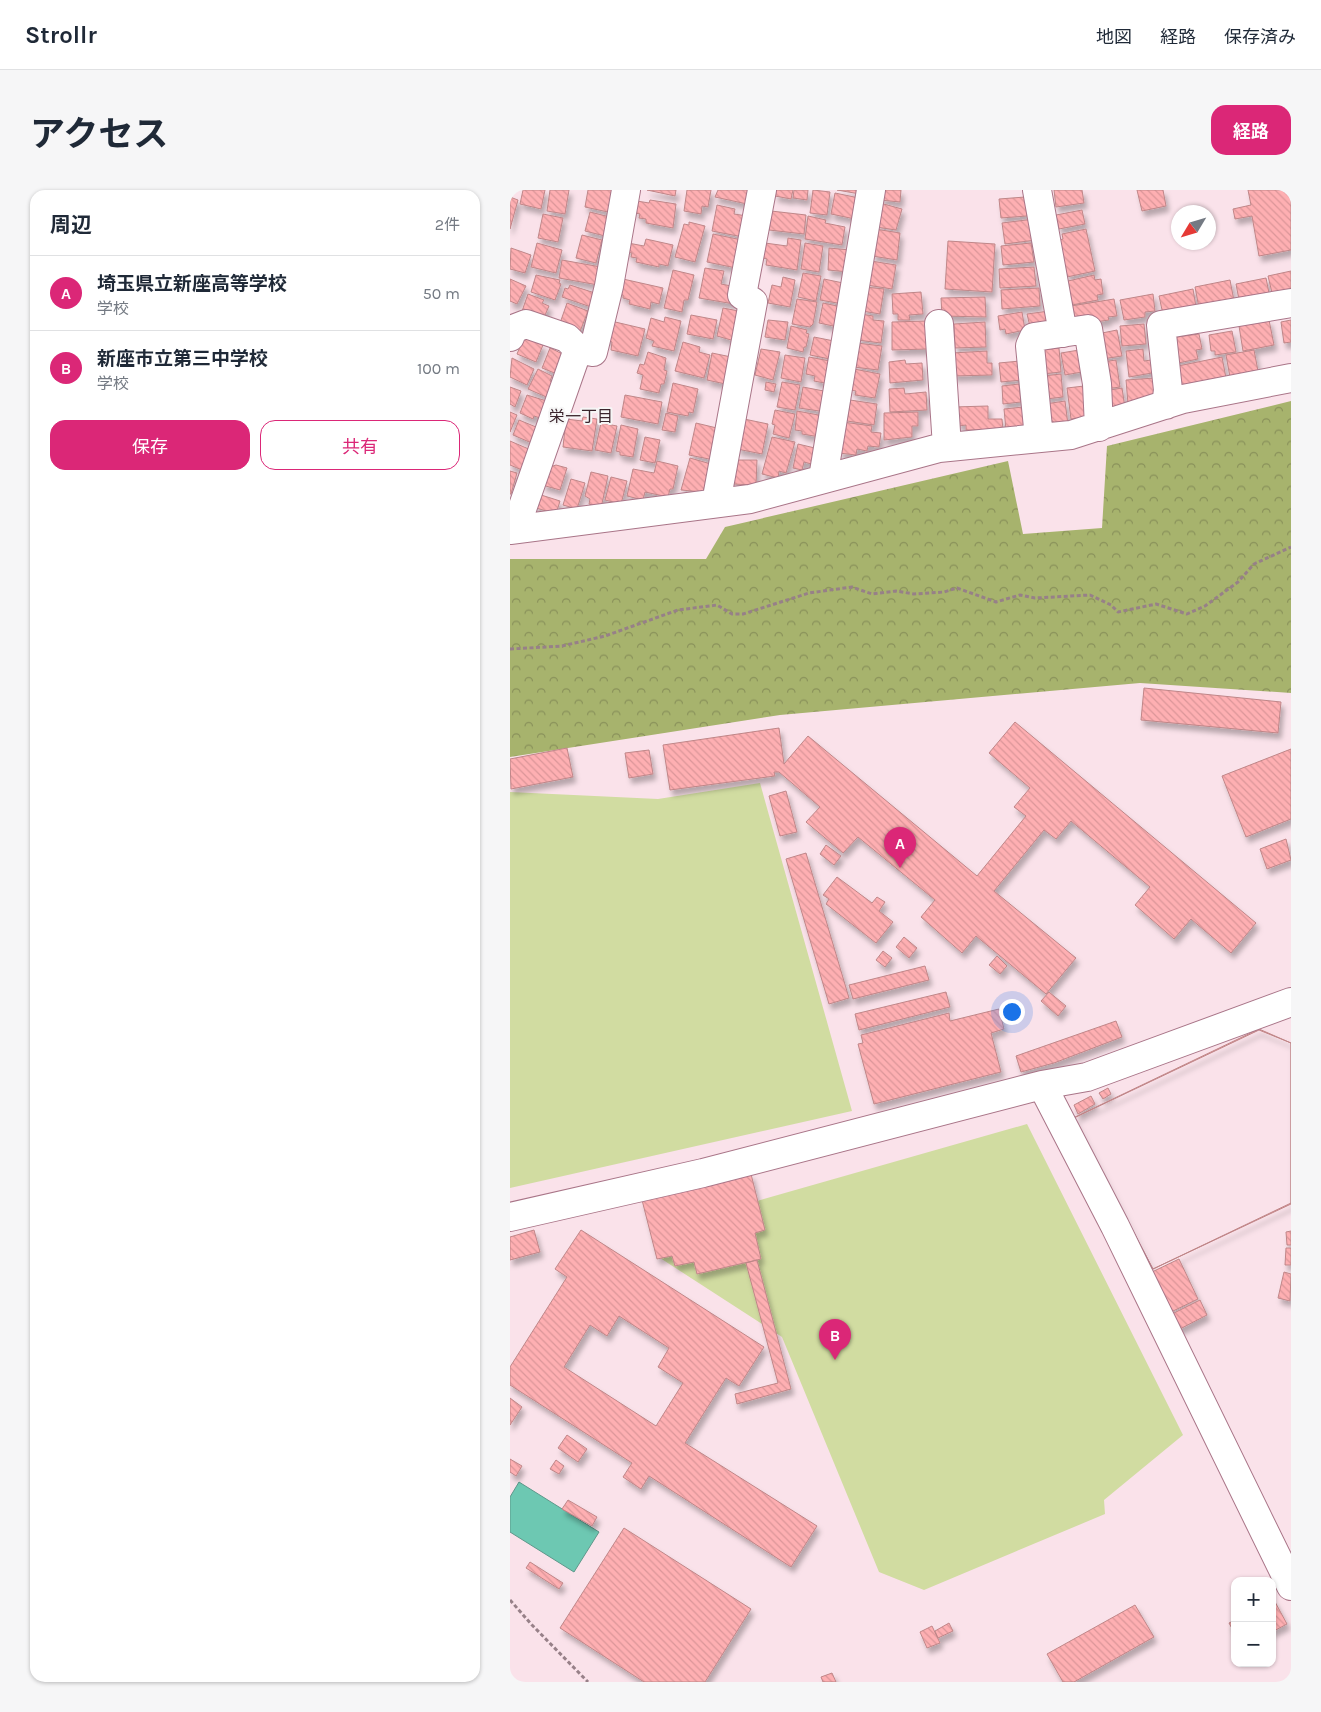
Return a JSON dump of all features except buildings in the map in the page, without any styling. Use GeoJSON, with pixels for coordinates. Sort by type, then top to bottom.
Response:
{"type":"FeatureCollection","features":[{"type":"Feature","properties":{"kind":"street"},"geometry":{"type":"LineString","coordinates":[[510,337],[513,329],[526,324],[567,338],[578,349],[593,352],[609,286],[626,190]]}},
{"type":"Feature","properties":{"kind":"street"},"geometry":{"type":"LineString","coordinates":[[716,503],[753,302],[742,295],[762,190]]}},
{"type":"Feature","properties":{"kind":"street"},"geometry":{"type":"LineString","coordinates":[[823,478],[871,190]]}},
{"type":"Feature","properties":{"kind":"street"},"geometry":{"type":"LineString","coordinates":[[1037,190],[1063,333]]}},
{"type":"Feature","properties":{"kind":"street"},"geometry":{"type":"LineString","coordinates":[[1166,405],[1168,390],[1161,325],[1291,303]]}},
{"type":"Feature","properties":{"kind":"street"},"geometry":{"type":"LineString","coordinates":[[939,324],[947,447]]}},
{"type":"Feature","properties":{"kind":"street"},"geometry":{"type":"LineString","coordinates":[[1039,438],[1030,346],[1034,337],[1088,329],[1097,384],[1099,428]]}},
{"type":"Feature","properties":{"kind":"street"},"geometry":{"type":"LineString","coordinates":[[578,349],[513,529],[750,499],[823,478],[947,447],[1071,435],[1099,428],[1184,399],[1291,378]]}},
{"type":"Feature","properties":{"kind":"street"},"geometry":{"type":"LineString","coordinates":[[510,1217],[703,1173],[1042,1085],[1087,1077],[1291,1002]]}},
{"type":"Feature","properties":{"kind":"street"},"geometry":{"type":"LineString","coordinates":[[1042,1085],[1115,1226],[1291,1586]]}},
{"type":"Feature","properties":{"kind":"path"},"geometry":{"type":"LineString","coordinates":[[510,649],[562,646],[605,636],[678,610],[717,605],[732,614],[743,614],[809,593],[852,587],[872,594],[896,591],[914,594],[944,592],[957,588],[996,602],[1020,596],[1035,598],[1090,595],[1111,605],[1118,612],[1156,604],[1187,614],[1204,606],[1238,582],[1254,564],[1291,547]]}},
{"type":"Feature","properties":{"kind":"path"},"geometry":{"type":"LineString","coordinates":[[510,1600],[588,1682]]}},
{"type":"Feature","properties":{"kind":"green space"},"geometry":{"type":"Polygon","coordinates":[[[1291,401],[1291,693],[1140,683],[780,715],[510,757],[510,559],[706,559],[725,527],[1008,461],[1023,534],[1102,528],[1107,446],[1291,401]]]}},
{"type":"Feature","properties":{"kind":"shaded area"},"geometry":{"type":"Polygon","coordinates":[[[760,783],[852,1111],[510,1188],[510,792],[658,799],[760,783]]]}},
{"type":"Feature","properties":{"kind":"shaded area"},"geometry":{"type":"Polygon","coordinates":[[[1027,1124],[1183,1435],[1104,1500],[1105,1514],[924,1590],[879,1572],[782,1337],[657,1256],[652,1231],[1027,1124]]]}},
{"type":"Feature","properties":{"kind":"shaded area"},"geometry":{"type":"Polygon","coordinates":[[[519,1482],[599,1532],[574,1572],[510,1532],[510,1497],[519,1482]]]}},
{"type":"Feature","properties":{"kind":"place","name":"埼玉県立新座高等学校"},"geometry":{"type":"Point","coordinates":[900,868]}},
{"type":"Feature","properties":{"kind":"place","name":"新座市立第三中学校"},"geometry":{"type":"Point","coordinates":[835,1360]}},
{"type":"Feature","properties":{"kind":"district","name":"栄一丁目"},"geometry":{"type":"Point","coordinates":[581,416]}}]}
